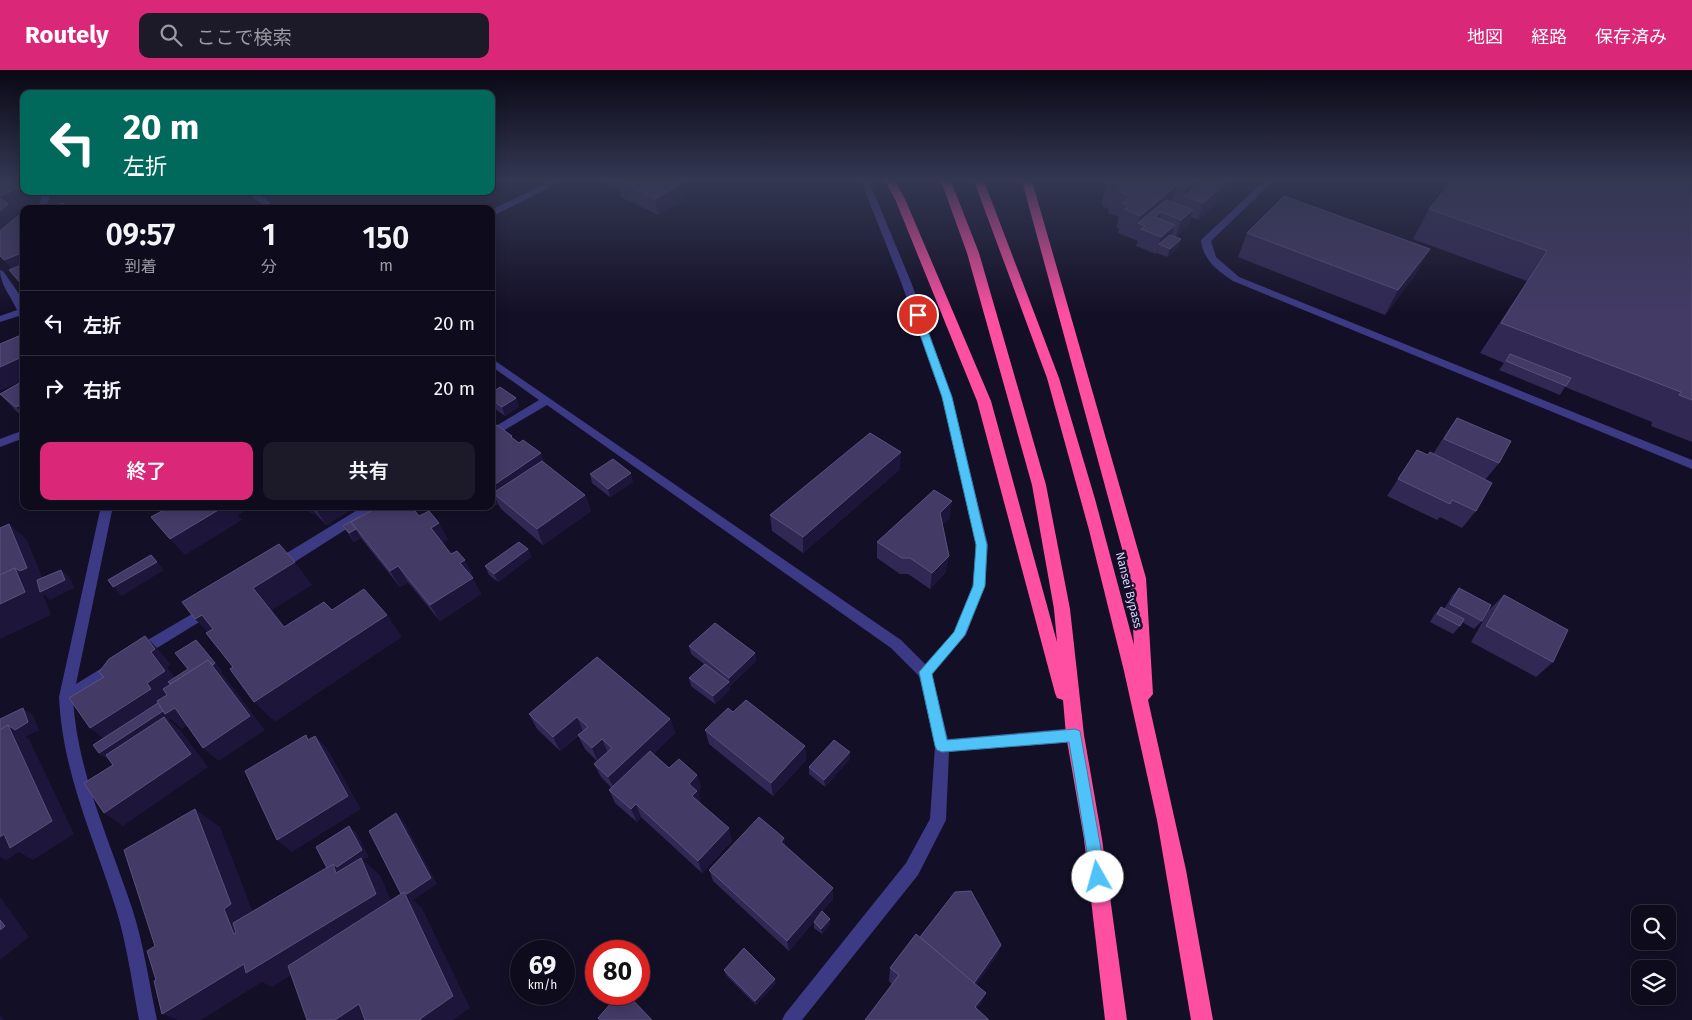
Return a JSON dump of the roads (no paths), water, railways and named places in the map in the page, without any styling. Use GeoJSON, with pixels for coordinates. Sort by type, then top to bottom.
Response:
{"type":"FeatureCollection","features":[{"type":"Feature","properties":{"kind":"highway"},"geometry":{"type":"LineString","coordinates":[[911,225],[984,401],[1075,735]]}},
{"type":"Feature","properties":{"kind":"highway"},"geometry":{"type":"LineString","coordinates":[[963,225],[973,253],[1039,485],[1062,609],[1075,735],[1093,839],[1116,1020]]}},
{"type":"Feature","properties":{"kind":"highway","name":"Nansei Bypass"},"geometry":{"type":"LineString","coordinates":[[997,225],[1052,377],[1091,510],[1148,732],[1195,971],[1202,1020]]}},
{"type":"Feature","properties":{"kind":"highway"},"geometry":{"type":"LineString","coordinates":[[1039,225],[1138,578],[1148,732]]}},
{"type":"Feature","properties":{"kind":"street"},"geometry":{"type":"LineString","coordinates":[[883,225],[906,282],[947,397],[982,545],[979,586],[959,635],[925,672]]}},
{"type":"Feature","properties":{"kind":"street"},"geometry":{"type":"LineString","coordinates":[[1222,225],[1206,240],[1206,251],[1216,265],[1236,279],[1692,465]]}},
{"type":"Feature","properties":{"kind":"street"},"geometry":{"type":"LineString","coordinates":[[0,273],[17,298],[20,308]]}},
{"type":"Feature","properties":{"kind":"street"},"geometry":{"type":"LineString","coordinates":[[0,319],[20,314]]}},
{"type":"Feature","properties":{"kind":"street"},"geometry":{"type":"LineString","coordinates":[[495,364],[896,644],[925,672],[942,746],[938,820],[912,869],[791,1020]]}},
{"type":"Feature","properties":{"kind":"street"},"geometry":{"type":"LineString","coordinates":[[495,432],[547,400]]}},
{"type":"Feature","properties":{"kind":"street"},"geometry":{"type":"LineString","coordinates":[[0,443],[20,436]]}},
{"type":"Feature","properties":{"kind":"street"},"geometry":{"type":"LineString","coordinates":[[106,510],[66,697],[66,713],[79,783],[124,910],[148,1020]]}},
{"type":"Feature","properties":{"kind":"street"},"geometry":{"type":"LineString","coordinates":[[264,574],[368,510]]}},
{"type":"Feature","properties":{"kind":"street"},"geometry":{"type":"LineString","coordinates":[[66,697],[223,600]]}},
{"type":"Feature","properties":{"kind":"street"},"geometry":{"type":"LineString","coordinates":[[942,746],[1075,735]]}}]}
